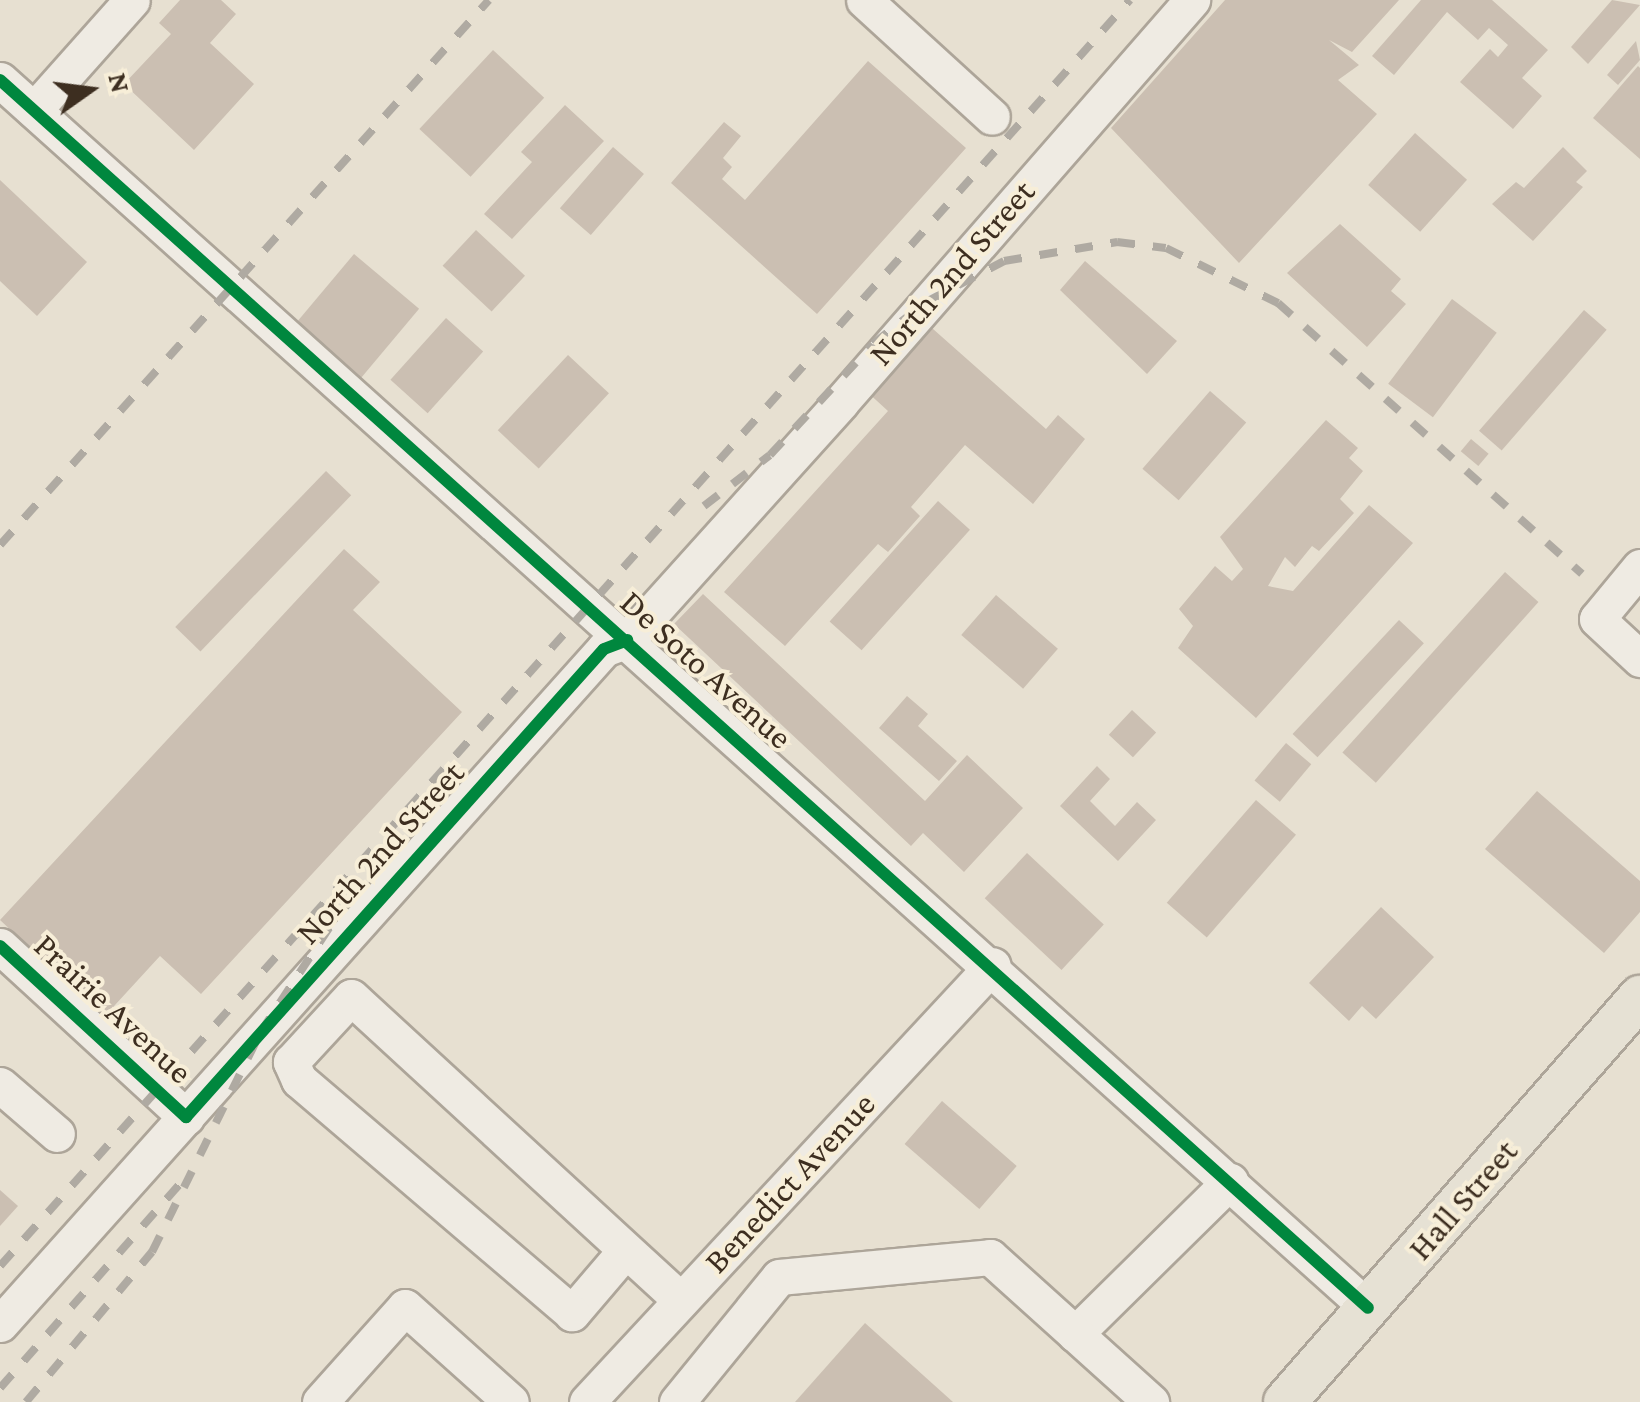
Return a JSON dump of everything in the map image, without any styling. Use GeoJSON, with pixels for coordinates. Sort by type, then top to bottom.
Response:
{"type":"FeatureCollection","features":[{"type":"Feature","properties":{"kind":"main road","name":"Hall Street"},"geometry":{"type":"LineString","coordinates":[[1285,1402],[1640,997]]}},
{"type":"Feature","properties":{"kind":"street"},"geometry":{"type":"LineString","coordinates":[[34,110],[132,0]]}},
{"type":"Feature","properties":{"kind":"street"},"geometry":{"type":"LineString","coordinates":[[864,0],[992,117]]}},
{"type":"Feature","properties":{"kind":"street","name":"North 2nd Street"},"geometry":{"type":"LineString","coordinates":[[0,1324],[604,649],[627,640],[1192,0]]}},
{"type":"Feature","properties":{"kind":"street","name":"De Soto Avenue"},"geometry":{"type":"LineString","coordinates":[[0,80],[993,965],[1368,1308]]}},
{"type":"Feature","properties":{"kind":"street"},"geometry":{"type":"LineString","coordinates":[[1640,567],[1598,620],[1640,659]]}},
{"type":"Feature","properties":{"kind":"street","name":"Prairie Avenue"},"geometry":{"type":"LineString","coordinates":[[5,960],[186,1117]]}},
{"type":"Feature","properties":{"kind":"street","name":"Benedict Avenue"},"geometry":{"type":"LineString","coordinates":[[588,1402],[993,965]]}},
{"type":"Feature","properties":{"kind":"street"},"geometry":{"type":"LineString","coordinates":[[625,1251],[572,1313],[299,1080],[291,1062],[351,997],[682,1300]]}},
{"type":"Feature","properties":{"kind":"street"},"geometry":{"type":"LineString","coordinates":[[0,1086],[57,1134]]}},
{"type":"Feature","properties":{"kind":"street"},"geometry":{"type":"LineString","coordinates":[[1075,1334],[1230,1181]]}},
{"type":"Feature","properties":{"kind":"street"},"geometry":{"type":"LineString","coordinates":[[677,1402],[780,1277],[990,1258],[1151,1402]]}},
{"type":"Feature","properties":{"kind":"street"},"geometry":{"type":"LineString","coordinates":[[320,1402],[404,1306],[507,1399]]}},
{"type":"Feature","properties":{"kind":"building"},"geometry":{"type":"Polygon","coordinates":[[[180,0],[221,0],[236,14],[210,43],[254,84],[194,150],[124,84],[171,34],[159,23],[180,0]]]}},
{"type":"Feature","properties":{"kind":"building"},"geometry":{"type":"Polygon","coordinates":[[[1225,0],[1399,0],[1352,52],[1329,40],[1359,65],[1338,80],[1377,114],[1239,263],[1111,128],[1225,0]]]}},
{"type":"Feature","properties":{"kind":"building"},"geometry":{"type":"Polygon","coordinates":[[[1421,0],[1492,0],[1548,50],[1522,78],[1542,96],[1513,129],[1460,82],[1490,49],[1498,57],[1508,45],[1489,28],[1478,40],[1447,12],[1394,75],[1372,56],[1421,0]]]}},
{"type":"Feature","properties":{"kind":"building"},"geometry":{"type":"Polygon","coordinates":[[[1612,0],[1640,5],[1588,64],[1571,47],[1612,0]]]}},
{"type":"Feature","properties":{"kind":"building"},"geometry":{"type":"Polygon","coordinates":[[[1636,41],[1640,60],[1618,85],[1607,75],[1636,41]]]}},
{"type":"Feature","properties":{"kind":"building"},"geometry":{"type":"Polygon","coordinates":[[[493,50],[544,98],[471,177],[419,129],[493,50]]]}},
{"type":"Feature","properties":{"kind":"building"},"geometry":{"type":"Polygon","coordinates":[[[868,61],[966,148],[817,314],[671,183],[724,122],[741,136],[723,158],[732,167],[722,179],[745,200],[868,61]]]}},
{"type":"Feature","properties":{"kind":"building"},"geometry":{"type":"Polygon","coordinates":[[[1640,68],[1640,159],[1593,118],[1640,68]]]}},
{"type":"Feature","properties":{"kind":"building"},"geometry":{"type":"Polygon","coordinates":[[[565,105],[604,141],[512,239],[484,214],[532,162],[521,152],[565,105]]]}},
{"type":"Feature","properties":{"kind":"building"},"geometry":{"type":"Polygon","coordinates":[[[1415,133],[1467,180],[1420,232],[1368,185],[1415,133]]]}},
{"type":"Feature","properties":{"kind":"building"},"geometry":{"type":"Polygon","coordinates":[[[613,147],[644,174],[591,235],[560,208],[613,147]]]}},
{"type":"Feature","properties":{"kind":"building"},"geometry":{"type":"Polygon","coordinates":[[[1563,147],[1587,171],[1576,182],[1583,187],[1533,241],[1492,204],[1516,182],[1524,188],[1563,147]]]}},
{"type":"Feature","properties":{"kind":"building"},"geometry":{"type":"Polygon","coordinates":[[[0,180],[87,262],[37,316],[0,281],[0,180]]]}},
{"type":"Feature","properties":{"kind":"building"},"geometry":{"type":"Polygon","coordinates":[[[1340,224],[1401,279],[1391,291],[1406,304],[1367,347],[1287,273],[1340,224]]]}},
{"type":"Feature","properties":{"kind":"building"},"geometry":{"type":"Polygon","coordinates":[[[476,230],[525,276],[492,312],[443,266],[476,230]]]}},
{"type":"Feature","properties":{"kind":"building"},"geometry":{"type":"Polygon","coordinates":[[[354,254],[419,309],[359,381],[294,326],[354,254]]]}},
{"type":"Feature","properties":{"kind":"building"},"geometry":{"type":"Polygon","coordinates":[[[1085,261],[1177,341],[1147,374],[1060,290],[1085,261]]]}},
{"type":"Feature","properties":{"kind":"building"},"geometry":{"type":"Polygon","coordinates":[[[1452,299],[1497,333],[1433,417],[1388,384],[1452,299]]]}},
{"type":"Feature","properties":{"kind":"building"},"geometry":{"type":"Polygon","coordinates":[[[1584,310],[1607,330],[1502,450],[1479,431],[1584,310]]]}},
{"type":"Feature","properties":{"kind":"building"},"geometry":{"type":"Polygon","coordinates":[[[446,318],[483,351],[428,413],[390,380],[446,318]]]}},
{"type":"Feature","properties":{"kind":"building"},"geometry":{"type":"Polygon","coordinates":[[[924,321],[1046,429],[1058,415],[1085,439],[1033,504],[965,445],[911,507],[920,516],[888,552],[878,544],[785,646],[724,592],[888,411],[865,390],[924,321]]]}},
{"type":"Feature","properties":{"kind":"building"},"geometry":{"type":"Polygon","coordinates":[[[568,355],[609,393],[539,469],[498,430],[568,355]]]}},
{"type":"Feature","properties":{"kind":"building"},"geometry":{"type":"Polygon","coordinates":[[[1210,391],[1246,422],[1179,500],[1142,469],[1210,391]]]}},
{"type":"Feature","properties":{"kind":"building"},"geometry":{"type":"Polygon","coordinates":[[[1326,420],[1358,448],[1349,458],[1363,471],[1340,499],[1354,513],[1319,551],[1312,546],[1295,567],[1285,557],[1268,586],[1293,591],[1369,505],[1413,543],[1256,718],[1178,648],[1193,626],[1179,609],[1215,566],[1232,581],[1243,569],[1220,537],[1326,420]]]}},
{"type":"Feature","properties":{"kind":"building"},"geometry":{"type":"Polygon","coordinates":[[[1471,439],[1489,454],[1478,466],[1461,451],[1471,439]]]}},
{"type":"Feature","properties":{"kind":"building"},"geometry":{"type":"Polygon","coordinates":[[[326,471],[351,495],[200,651],[175,627],[326,471]]]}},
{"type":"Feature","properties":{"kind":"building"},"geometry":{"type":"Polygon","coordinates":[[[938,501],[970,530],[862,650],[830,621],[938,501]]]}},
{"type":"Feature","properties":{"kind":"building"},"geometry":{"type":"Polygon","coordinates":[[[344,549],[380,582],[353,610],[462,712],[201,994],[160,956],[104,1017],[0,920],[344,549]]]}},
{"type":"Feature","properties":{"kind":"building"},"geometry":{"type":"Polygon","coordinates":[[[1505,572],[1538,602],[1376,783],[1342,753],[1505,572]]]}},
{"type":"Feature","properties":{"kind":"building"},"geometry":{"type":"Polygon","coordinates":[[[703,594],[925,801],[967,755],[1023,808],[964,872],[923,833],[911,846],[674,624],[703,594]]]}},
{"type":"Feature","properties":{"kind":"building"},"geometry":{"type":"Polygon","coordinates":[[[996,595],[1058,649],[1023,689],[961,635],[996,595]]]}},
{"type":"Feature","properties":{"kind":"building"},"geometry":{"type":"Polygon","coordinates":[[[1399,620],[1424,643],[1317,757],[1293,734],[1399,620]]]}},
{"type":"Feature","properties":{"kind":"building"},"geometry":{"type":"Polygon","coordinates":[[[907,696],[928,714],[918,726],[957,761],[939,781],[879,728],[907,696]]]}},
{"type":"Feature","properties":{"kind":"building"},"geometry":{"type":"Polygon","coordinates":[[[1132,710],[1156,733],[1133,757],[1109,735],[1132,710]]]}},
{"type":"Feature","properties":{"kind":"building"},"geometry":{"type":"Polygon","coordinates":[[[1286,743],[1311,764],[1280,802],[1255,781],[1286,743]]]}},
{"type":"Feature","properties":{"kind":"building"},"geometry":{"type":"Polygon","coordinates":[[[1097,766],[1110,779],[1090,801],[1115,826],[1137,802],[1156,820],[1118,861],[1060,806],[1097,766]]]}},
{"type":"Feature","properties":{"kind":"building"},"geometry":{"type":"Polygon","coordinates":[[[1537,791],[1640,881],[1640,912],[1604,953],[1485,849],[1537,791]]]}},
{"type":"Feature","properties":{"kind":"building"},"geometry":{"type":"Polygon","coordinates":[[[1256,800],[1296,835],[1207,937],[1167,903],[1256,800]]]}},
{"type":"Feature","properties":{"kind":"building"},"geometry":{"type":"Polygon","coordinates":[[[1027,853],[1104,925],[1062,970],[985,898],[1027,853]]]}},
{"type":"Feature","properties":{"kind":"building"},"geometry":{"type":"Polygon","coordinates":[[[1381,907],[1434,957],[1376,1019],[1362,1006],[1349,1021],[1309,983],[1381,907]]]}},
{"type":"Feature","properties":{"kind":"building"},"geometry":{"type":"Polygon","coordinates":[[[942,1101],[1017,1166],[979,1209],[905,1144],[942,1101]]]}},
{"type":"Feature","properties":{"kind":"building"},"geometry":{"type":"Polygon","coordinates":[[[0,1190],[18,1206],[0,1226],[0,1190]]]}},
{"type":"Feature","properties":{"kind":"building"},"geometry":{"type":"Polygon","coordinates":[[[865,1323],[953,1402],[795,1402],[865,1323]]]}},
{"type":"Feature","properties":{"kind":"railway"},"geometry":{"type":"LineString","coordinates":[[0,545],[489,0]]}},
{"type":"Feature","properties":{"kind":"railway"},"geometry":{"type":"LineString","coordinates":[[0,1266],[1130,0]]}},
{"type":"Feature","properties":{"kind":"railway"},"geometry":{"type":"LineString","coordinates":[[704,506],[770,455],[873,344],[926,302],[1004,261],[1117,242],[1166,248],[1278,303],[1582,574]]}},
{"type":"Feature","properties":{"kind":"railway"},"geometry":{"type":"LineString","coordinates":[[26,1402],[152,1252],[260,1033],[337,916]]}},
{"type":"Feature","properties":{"kind":"railway"},"geometry":{"type":"LineString","coordinates":[[0,1388],[179,1185]]}},
{"type":"Feature","properties":{"kind":"cycle path"},"geometry":{"type":"LineString","coordinates":[[0,80],[1368,1308]]}},
{"type":"Feature","properties":{"kind":"cycle path"},"geometry":{"type":"LineString","coordinates":[[0,946],[186,1117],[604,649],[627,640]]}}]}
